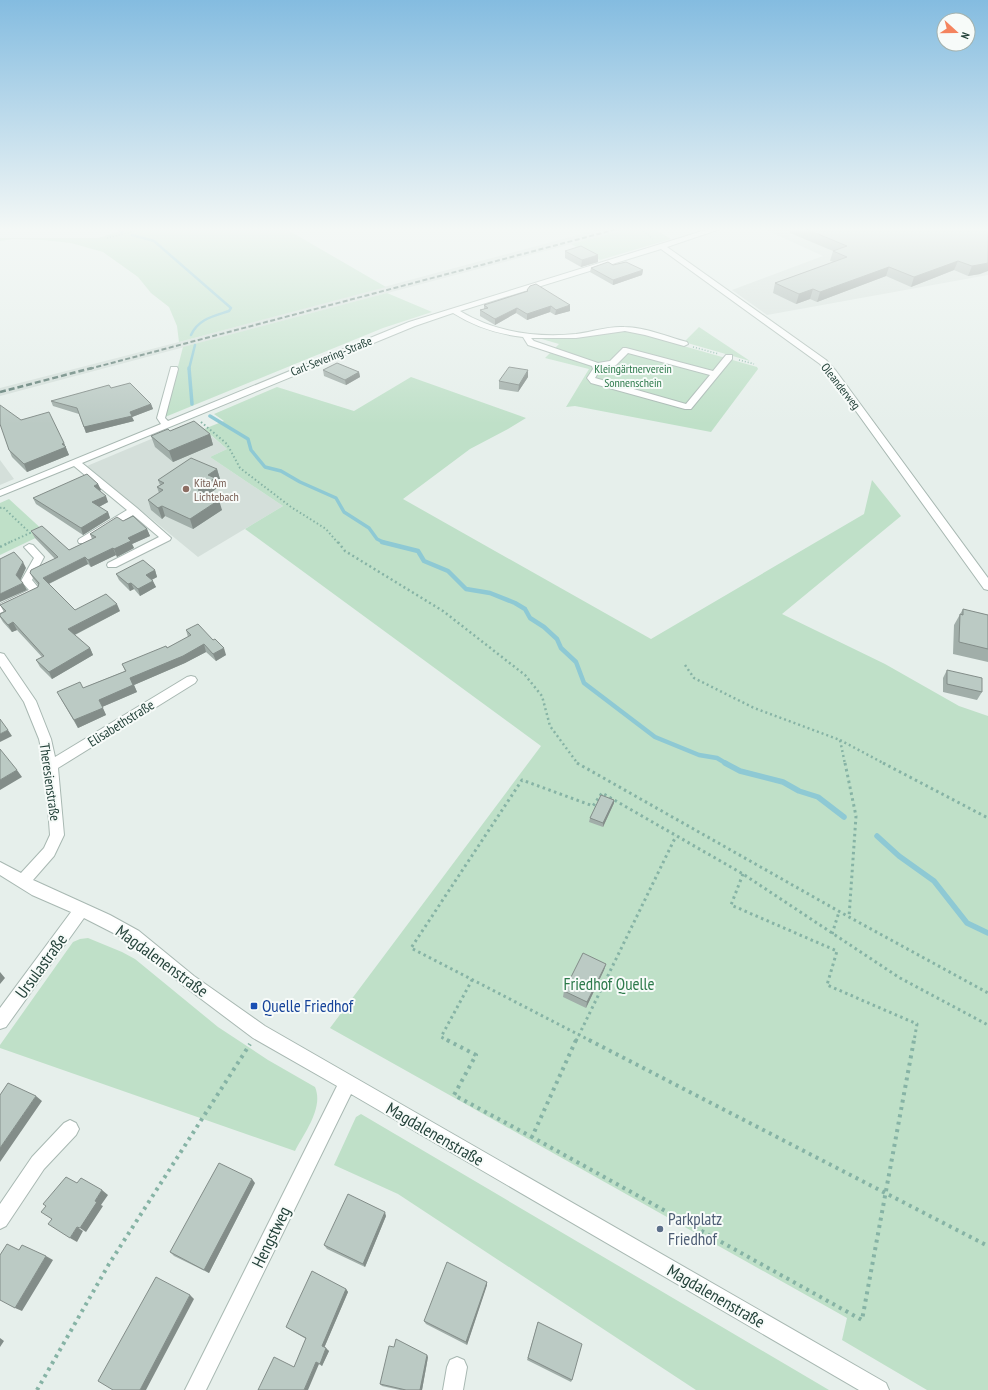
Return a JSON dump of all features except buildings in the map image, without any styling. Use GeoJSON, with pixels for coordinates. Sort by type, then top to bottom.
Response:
{"type":"FeatureCollection","features":[{"type":"Feature","properties":{"kind":"street","name":"Carl-Severing-Straße"},"geometry":{"type":"LineString","coordinates":[[0,493],[391,332],[453,310],[506,294]]}},
{"type":"Feature","properties":{"kind":"street","name":"Oleanderweg"},"geometry":{"type":"LineString","coordinates":[[728,294],[823,362],[833,373],[988,586]]}},
{"type":"Feature","properties":{"kind":"street"},"geometry":{"type":"LineString","coordinates":[[453,310],[466,318],[488,327],[527,335],[574,336],[624,329],[684,344]]}},
{"type":"Feature","properties":{"kind":"street"},"geometry":{"type":"LineString","coordinates":[[527,335],[527,339],[531,343],[596,366],[613,363],[626,350],[715,374]]}},
{"type":"Feature","properties":{"kind":"street"},"geometry":{"type":"LineString","coordinates":[[596,366],[597,369],[591,378],[594,381],[688,407],[729,357]]}},
{"type":"Feature","properties":{"kind":"street"},"geometry":{"type":"LineString","coordinates":[[166,424],[161,418],[174,369]]}},
{"type":"Feature","properties":{"kind":"street"},"geometry":{"type":"LineString","coordinates":[[75,462],[166,538],[112,565]]}},
{"type":"Feature","properties":{"kind":"street"},"geometry":{"type":"LineString","coordinates":[[83,541],[134,510]]}},
{"type":"Feature","properties":{"kind":"street"},"geometry":{"type":"LineString","coordinates":[[0,609],[36,591],[26,581],[39,556],[29,547]]}},
{"type":"Feature","properties":{"kind":"street","name":"Theresienstraße"},"geometry":{"type":"LineString","coordinates":[[0,657],[30,701],[45,739],[51,766],[57,835],[49,852],[22,882]]}},
{"type":"Feature","properties":{"kind":"street","name":"Elisabethstraße"},"geometry":{"type":"LineString","coordinates":[[51,766],[191,680]]}},
{"type":"Feature","properties":{"kind":"street","name":"Magdalenenstraße"},"geometry":{"type":"LineString","coordinates":[[0,868],[22,882],[119,927],[134,936],[189,981],[259,1032],[879,1390]]}},
{"type":"Feature","properties":{"kind":"street","name":"Ursulastraße"},"geometry":{"type":"LineString","coordinates":[[0,1021],[81,910]]}},
{"type":"Feature","properties":{"kind":"street","name":"Hengstweg"},"geometry":{"type":"LineString","coordinates":[[195,1390],[347,1084]]}},
{"type":"Feature","properties":{"kind":"street"},"geometry":{"type":"LineString","coordinates":[[0,1220],[38,1163],[70,1129]]}},
{"type":"Feature","properties":{"kind":"street"},"geometry":{"type":"LineString","coordinates":[[454,1390],[457,1367]]}},
{"type":"Feature","properties":{"kind":"path"},"geometry":{"type":"LineString","coordinates":[[192,413],[227,444],[240,468],[291,507],[326,529],[345,552],[443,611],[525,675],[542,696],[550,726],[577,763],[849,918],[988,993]]}},
{"type":"Feature","properties":{"kind":"path"},"geometry":{"type":"LineString","coordinates":[[0,508],[3,507],[30,533],[0,547]]}},
{"type":"Feature","properties":{"kind":"path"},"geometry":{"type":"LineString","coordinates":[[685,665],[694,678],[754,708],[840,740],[988,818]]}},
{"type":"Feature","properties":{"kind":"path"},"geometry":{"type":"LineString","coordinates":[[840,740],[856,816],[849,918]]}},
{"type":"Feature","properties":{"kind":"path"},"geometry":{"type":"LineString","coordinates":[[988,1025],[900,978],[743,874],[602,793],[593,806],[522,780],[411,948],[988,1246]]}},
{"type":"Feature","properties":{"kind":"path"},"geometry":{"type":"LineString","coordinates":[[532,1137],[579,1034],[676,836]]}},
{"type":"Feature","properties":{"kind":"path"},"geometry":{"type":"LineString","coordinates":[[472,980],[441,1037],[476,1055],[454,1095],[862,1320],[917,1024],[827,985],[837,951],[731,905],[743,874]]}},
{"type":"Feature","properties":{"kind":"path"},"geometry":{"type":"LineString","coordinates":[[832,934],[839,912]]}},
{"type":"Feature","properties":{"kind":"path"},"geometry":{"type":"LineString","coordinates":[[37,1390],[109,1264],[259,1032]]}},
{"type":"Feature","properties":{"kind":"shaded area"},"geometry":{"type":"Polygon","coordinates":[[[358,294],[384,294],[0,396],[0,388],[358,294]]]}},
{"type":"Feature","properties":{"kind":"shaded area"},"geometry":{"type":"Polygon","coordinates":[[[737,294],[884,294],[767,315],[737,294]]]}},
{"type":"Feature","properties":{"kind":"shaded area","name":"Kita Am Lichtebach"},"geometry":{"type":"Polygon","coordinates":[[[194,421],[227,449],[210,457],[283,506],[198,557],[87,466],[194,421]]]}},
{"type":"Feature","properties":{"kind":"shaded area"},"geometry":{"type":"Polygon","coordinates":[[[0,460],[14,479],[0,485],[0,460]]]}},
{"type":"Feature","properties":{"kind":"green space"},"geometry":{"type":"Polygon","coordinates":[[[152,294],[360,294],[179,342],[177,326],[169,307],[152,294]]]}},
{"type":"Feature","properties":{"kind":"green space"},"geometry":{"type":"Polygon","coordinates":[[[384,294],[389,294],[432,312],[383,328],[165,417],[183,347],[384,294]]]}},
{"type":"Feature","properties":{"kind":"green space"},"geometry":{"type":"Polygon","coordinates":[[[699,327],[750,361],[684,342],[699,327]]]}},
{"type":"Feature","properties":{"kind":"green space","name":"Kleingärtnerverein Sonnenschein"},"geometry":{"type":"Polygon","coordinates":[[[616,331],[630,331],[645,335],[757,367],[758,369],[711,432],[575,406],[566,407],[589,369],[545,358],[559,344],[535,337],[574,337],[616,331]]]}},
{"type":"Feature","properties":{"kind":"green space","name":"Friedhof Quelle"},"geometry":{"type":"Polygon","coordinates":[[[411,377],[526,418],[470,449],[403,499],[651,639],[864,514],[872,480],[901,516],[782,614],[885,664],[959,706],[988,716],[988,1390],[927,1390],[842,1340],[847,1318],[330,1028],[541,746],[245,529],[283,506],[210,457],[227,449],[204,429],[224,421],[214,414],[277,387],[354,411],[411,377]]]}},
{"type":"Feature","properties":{"kind":"green space"},"geometry":{"type":"Polygon","coordinates":[[[9,499],[46,533],[0,555],[0,503],[9,499]]]}},
{"type":"Feature","properties":{"kind":"green space"},"geometry":{"type":"Polygon","coordinates":[[[88,938],[135,959],[218,1027],[268,1060],[315,1087],[317,1103],[315,1112],[295,1151],[0,1048],[0,1045],[73,942],[88,938]]]}},
{"type":"Feature","properties":{"kind":"green space"},"geometry":{"type":"Polygon","coordinates":[[[361,1114],[829,1390],[696,1390],[398,1194],[334,1165],[356,1117],[361,1114]]]}},
{"type":"Feature","properties":{"kind":"waterway"},"geometry":{"type":"LineString","coordinates":[[191,335],[202,322],[229,311],[231,308],[215,294]]}},
{"type":"Feature","properties":{"kind":"waterway"},"geometry":{"type":"LineString","coordinates":[[189,369],[195,345]]}},
{"type":"Feature","properties":{"kind":"waterway"},"geometry":{"type":"LineString","coordinates":[[189,369],[192,404]]}},
{"type":"Feature","properties":{"kind":"waterway"},"geometry":{"type":"LineString","coordinates":[[210,416],[248,439],[251,450],[265,467],[281,471],[300,482],[336,498],[344,512],[369,528],[377,539],[384,542]]}},
{"type":"Feature","properties":{"kind":"waterway"},"geometry":{"type":"LineString","coordinates":[[384,542],[418,551],[424,561],[448,571],[466,589],[490,593],[515,603],[525,609],[530,618],[544,627],[557,639],[561,648],[576,662],[584,683],[655,737],[699,755],[717,758],[727,764]]}},
{"type":"Feature","properties":{"kind":"waterway"},"geometry":{"type":"LineString","coordinates":[[725,763],[740,771],[783,782],[799,791],[818,797],[844,817]]}},
{"type":"Feature","properties":{"kind":"waterway"},"geometry":{"type":"LineString","coordinates":[[877,836],[899,856],[934,881],[967,923],[988,933]]}},
{"type":"Feature","properties":{"kind":"railway"},"geometry":{"type":"LineString","coordinates":[[89,369],[372,294]]}},
{"type":"Feature","properties":{"kind":"railway"},"geometry":{"type":"LineString","coordinates":[[0,392],[92,368]]}},
{"type":"Feature","properties":{"kind":"place","name":"Kita Am Lichtebach"},"geometry":{"type":"Point","coordinates":[186,489]}},
{"type":"Feature","properties":{"kind":"place","name":"Quelle Friedhof"},"geometry":{"type":"Point","coordinates":[254,1006]}},
{"type":"Feature","properties":{"kind":"place","name":"Parkplatz Friedhof"},"geometry":{"type":"Point","coordinates":[660,1229]}}]}
